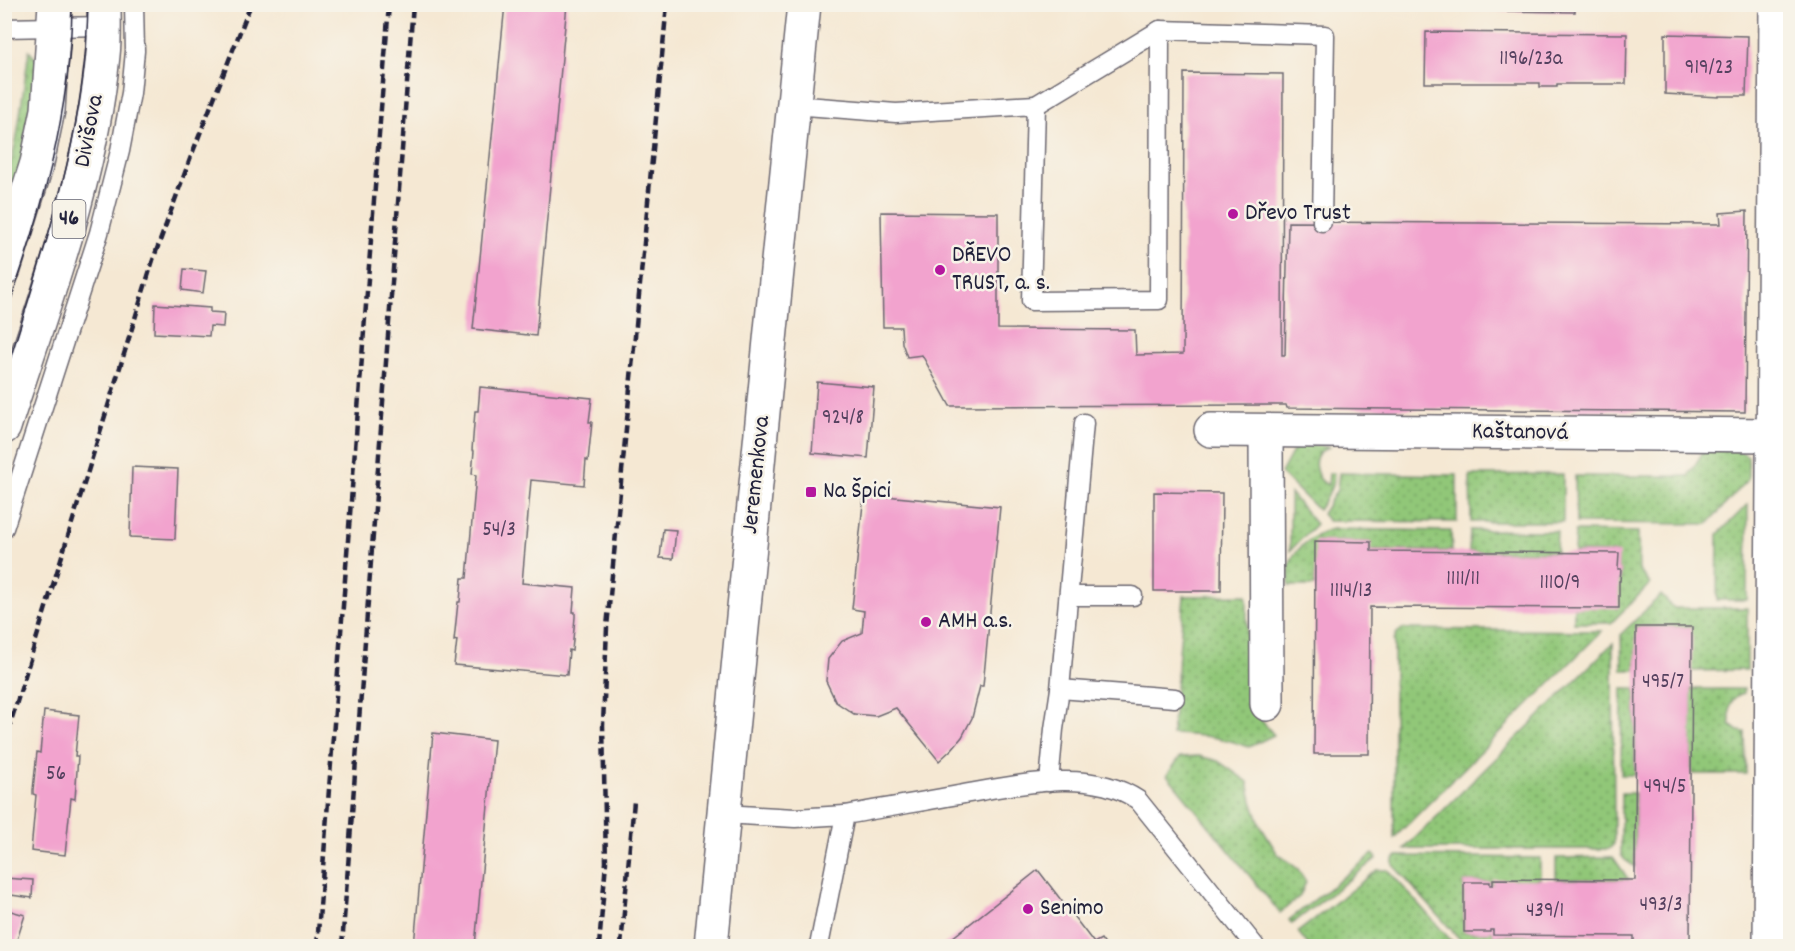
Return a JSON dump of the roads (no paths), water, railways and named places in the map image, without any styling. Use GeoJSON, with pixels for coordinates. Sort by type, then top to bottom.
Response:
{"type":"FeatureCollection","features":[{"type":"Feature","properties":{"kind":"street","name":"Jeremenkova"},"geometry":{"type":"LineString","coordinates":[[711,946],[804,4]]}},
{"type":"Feature","properties":{"kind":"street"},"geometry":{"type":"LineString","coordinates":[[1770,946],[1774,435],[1783,355],[1776,4]]}},
{"type":"Feature","properties":{"kind":"street","name":"Divišova"},"geometry":{"type":"LineString","coordinates":[[4,427],[11,381],[55,270],[81,178],[97,105],[103,53],[104,15]]}},
{"type":"Feature","properties":{"kind":"street","name":"Divišova"},"geometry":{"type":"LineString","coordinates":[[4,269],[37,163],[48,110],[55,16]]}},
{"type":"Feature","properties":{"kind":"street","name":"Kaštanová"},"geometry":{"type":"LineString","coordinates":[[1211,430],[1774,435]]}},
{"type":"Feature","properties":{"kind":"street"},"geometry":{"type":"LineString","coordinates":[[1266,431],[1267,704]]}},
{"type":"Feature","properties":{"kind":"lane"},"geometry":{"type":"LineString","coordinates":[[4,528],[99,233],[117,161],[131,93],[135,51],[134,4]]}},
{"type":"Feature","properties":{"kind":"lane"},"geometry":{"type":"LineString","coordinates":[[4,28],[55,16],[104,15]]}},
{"type":"Feature","properties":{"kind":"lane"},"geometry":{"type":"LineString","coordinates":[[793,105],[896,113],[1036,105],[1160,30],[1325,35],[1322,222]]}},
{"type":"Feature","properties":{"kind":"lane"},"geometry":{"type":"LineString","coordinates":[[1036,105],[1031,301],[1159,300],[1160,30]]}},
{"type":"Feature","properties":{"kind":"lane"},"geometry":{"type":"LineString","coordinates":[[1049,782],[1060,689],[1084,423]]}},
{"type":"Feature","properties":{"kind":"lane"},"geometry":{"type":"LineString","coordinates":[[1069,596],[1133,596]]}},
{"type":"Feature","properties":{"kind":"lane"},"geometry":{"type":"LineString","coordinates":[[1060,689],[1175,698]]}},
{"type":"Feature","properties":{"kind":"lane"},"geometry":{"type":"LineString","coordinates":[[724,814],[795,819],[845,815],[1049,782],[1095,783],[1128,792],[1138,800],[1255,946]]}},
{"type":"Feature","properties":{"kind":"lane"},"geometry":{"type":"LineString","coordinates":[[819,946],[845,815]]}},
{"type":"Feature","properties":{"kind":"tram line"},"geometry":{"type":"LineString","coordinates":[[4,319],[18,281],[52,164],[66,85],[72,4]]}},
{"type":"Feature","properties":{"kind":"tram line"},"geometry":{"type":"LineString","coordinates":[[4,379],[47,240],[71,148],[85,53],[88,4]]}},
{"type":"Feature","properties":{"kind":"railway"},"geometry":{"type":"LineString","coordinates":[[4,744],[153,260],[251,4]]}},
{"type":"Feature","properties":{"kind":"railway"},"geometry":{"type":"LineString","coordinates":[[317,946],[389,4]]}},
{"type":"Feature","properties":{"kind":"railway"},"geometry":{"type":"LineString","coordinates":[[342,946],[413,4]]}},
{"type":"Feature","properties":{"kind":"railway"},"geometry":{"type":"LineString","coordinates":[[599,946],[606,862],[603,725],[607,627],[667,4]]}},
{"type":"Feature","properties":{"kind":"railway"},"geometry":{"type":"LineString","coordinates":[[621,946],[634,801]]}},
{"type":"Feature","properties":{"kind":"place","name":"Dřevo Trust"},"geometry":{"type":"Point","coordinates":[1233,214]}},
{"type":"Feature","properties":{"kind":"place","name":"DŘEVO TRUST, a. s."},"geometry":{"type":"Point","coordinates":[940,270]}},
{"type":"Feature","properties":{"kind":"place","name":"Na Špici"},"geometry":{"type":"Point","coordinates":[811,492]}},
{"type":"Feature","properties":{"kind":"place","name":"AMH a.s."},"geometry":{"type":"Point","coordinates":[926,622]}},
{"type":"Feature","properties":{"kind":"place","name":"Senimo"},"geometry":{"type":"Point","coordinates":[1028,909]}}]}
